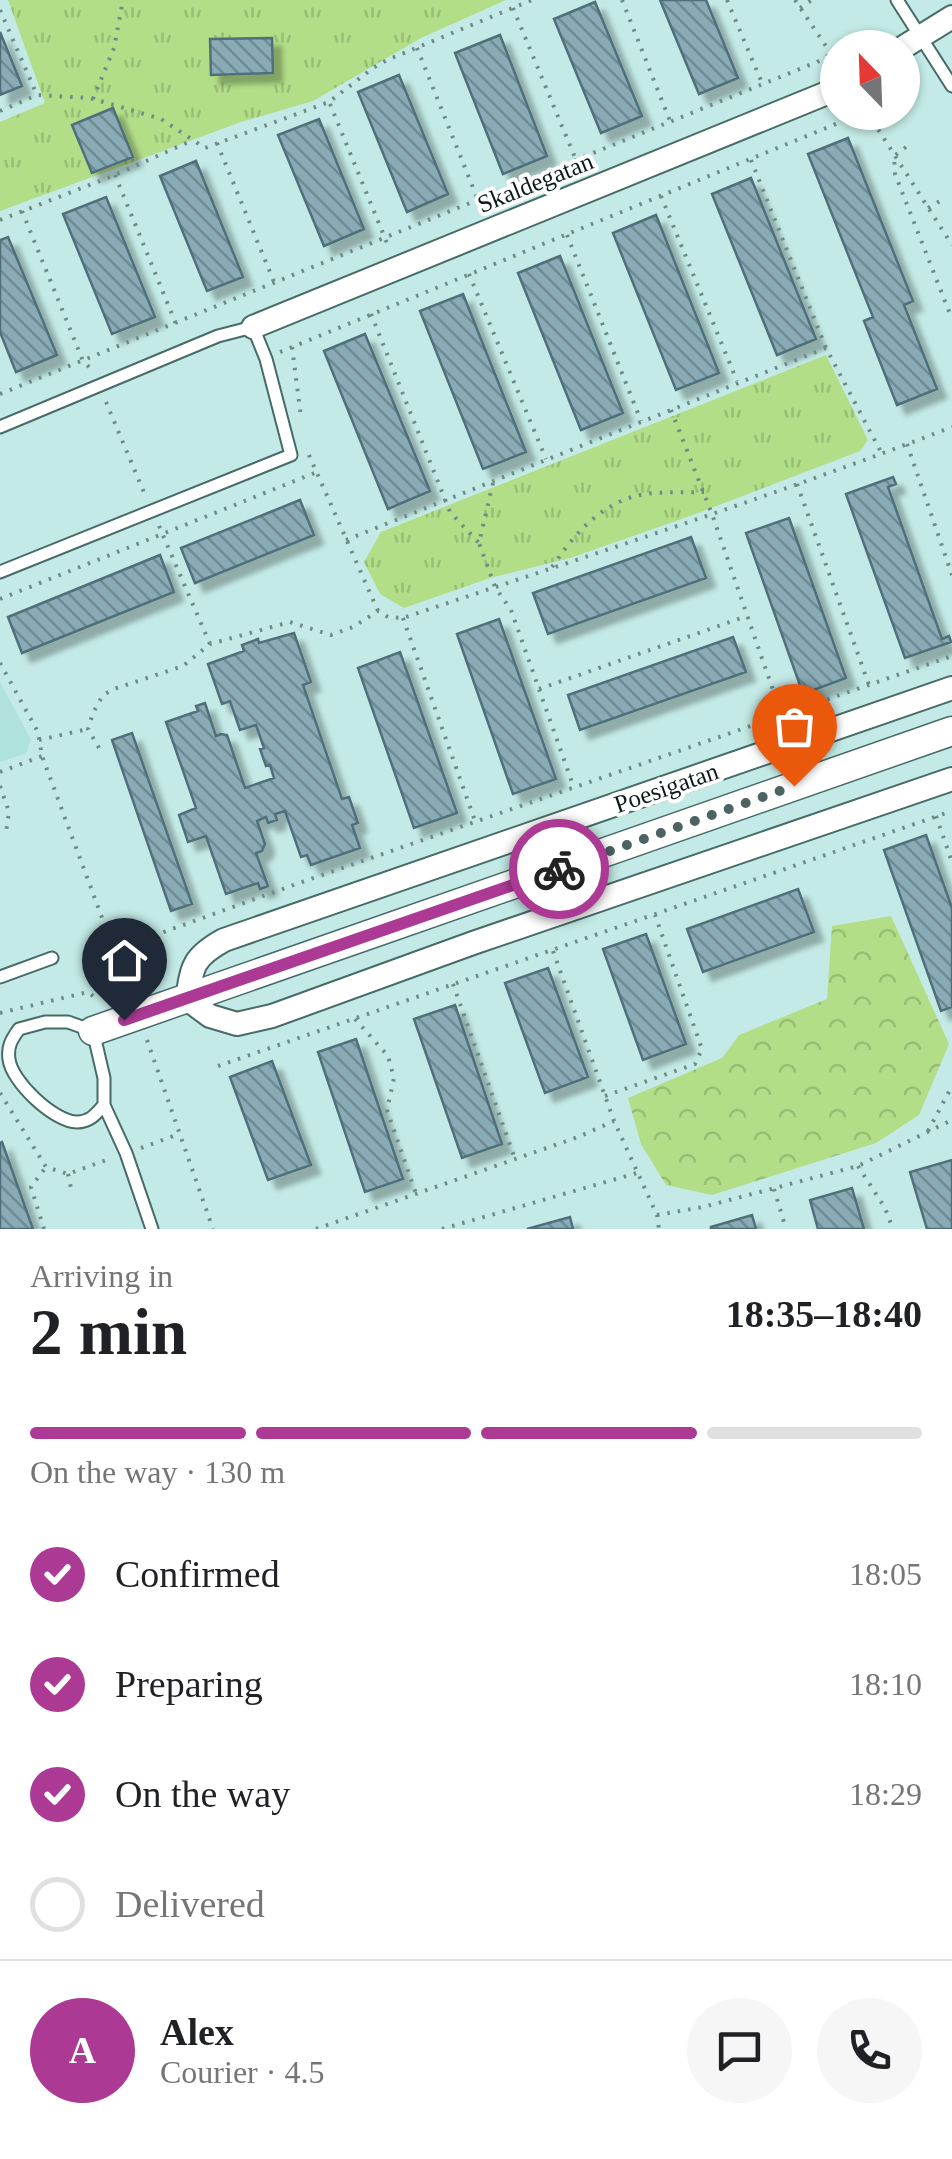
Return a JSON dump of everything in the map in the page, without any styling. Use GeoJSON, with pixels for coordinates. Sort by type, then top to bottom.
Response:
{"type":"FeatureCollection","features":[{"type":"Feature","properties":{"kind":"street"},"geometry":{"type":"LineString","coordinates":[[920,37],[952,17]]}},
{"type":"Feature","properties":{"kind":"street","name":"Skaldegatan"},"geometry":{"type":"LineString","coordinates":[[253,327],[820,97]]}},
{"type":"Feature","properties":{"kind":"street","name":"Poesigatan"},"geometry":{"type":"LineString","coordinates":[[188,999],[192,965],[205,950],[224,940],[952,688]]}},
{"type":"Feature","properties":{"kind":"street","name":"Poesigatan"},"geometry":{"type":"LineString","coordinates":[[93,1031],[952,731]]}},
{"type":"Feature","properties":{"kind":"street"},"geometry":{"type":"LineString","coordinates":[[188,999],[210,1016],[237,1024],[272,1016],[952,779]]}},
{"type":"Feature","properties":{"kind":"lane"},"geometry":{"type":"LineString","coordinates":[[897,0],[907,30]]}},
{"type":"Feature","properties":{"kind":"lane"},"geometry":{"type":"LineString","coordinates":[[920,52],[952,86]]}},
{"type":"Feature","properties":{"kind":"lane"},"geometry":{"type":"LineString","coordinates":[[0,427],[218,336],[253,327],[266,359],[291,454],[0,572]]}},
{"type":"Feature","properties":{"kind":"lane"},"geometry":{"type":"LineString","coordinates":[[0,977],[52,958]]}},
{"type":"Feature","properties":{"kind":"lane"},"geometry":{"type":"LineString","coordinates":[[104,1106],[94,1118],[78,1122],[57,1118],[25,1088],[9,1064],[8,1045],[19,1029],[46,1022],[68,1022],[93,1031],[104,1078],[104,1106],[126,1154],[152,1229]]}},
{"type":"Feature","properties":{"kind":"path"},"geometry":{"type":"LineString","coordinates":[[94,100],[114,48],[123,0]]}},
{"type":"Feature","properties":{"kind":"path"},"geometry":{"type":"LineString","coordinates":[[0,110],[37,95],[94,100],[160,118],[205,148],[329,102],[373,68],[532,0]]}},
{"type":"Feature","properties":{"kind":"path"},"geometry":{"type":"LineString","coordinates":[[622,0],[670,122]]}},
{"type":"Feature","properties":{"kind":"path"},"geometry":{"type":"LineString","coordinates":[[727,0],[762,84]]}},
{"type":"Feature","properties":{"kind":"path"},"geometry":{"type":"LineString","coordinates":[[794,0],[820,38]]}},
{"type":"Feature","properties":{"kind":"path"},"geometry":{"type":"LineString","coordinates":[[800,8],[812,0]]}},
{"type":"Feature","properties":{"kind":"path"},"geometry":{"type":"LineString","coordinates":[[512,8],[576,160]]}},
{"type":"Feature","properties":{"kind":"path"},"geometry":{"type":"LineString","coordinates":[[0,10],[37,95]]}},
{"type":"Feature","properties":{"kind":"path"},"geometry":{"type":"LineString","coordinates":[[418,48],[478,200]]}},
{"type":"Feature","properties":{"kind":"path"},"geometry":{"type":"LineString","coordinates":[[0,394],[820,59]]}},
{"type":"Feature","properties":{"kind":"path"},"geometry":{"type":"LineString","coordinates":[[329,102],[385,238]]}},
{"type":"Feature","properties":{"kind":"path"},"geometry":{"type":"LineString","coordinates":[[266,359],[822,130]]}},
{"type":"Feature","properties":{"kind":"path"},"geometry":{"type":"LineString","coordinates":[[877,130],[952,245]]}},
{"type":"Feature","properties":{"kind":"path"},"geometry":{"type":"LineString","coordinates":[[0,220],[193,140]]}},
{"type":"Feature","properties":{"kind":"path"},"geometry":{"type":"LineString","coordinates":[[217,143],[275,283]]}},
{"type":"Feature","properties":{"kind":"path"},"geometry":{"type":"LineString","coordinates":[[894,156],[906,147]]}},
{"type":"Feature","properties":{"kind":"path"},"geometry":{"type":"LineString","coordinates":[[894,156],[895,174],[952,320]]}},
{"type":"Feature","properties":{"kind":"path"},"geometry":{"type":"LineString","coordinates":[[750,160],[826,348],[882,454]]}},
{"type":"Feature","properties":{"kind":"path"},"geometry":{"type":"LineString","coordinates":[[116,175],[176,324]]}},
{"type":"Feature","properties":{"kind":"path"},"geometry":{"type":"LineString","coordinates":[[661,196],[738,383]]}},
{"type":"Feature","properties":{"kind":"path"},"geometry":{"type":"LineString","coordinates":[[928,208],[940,201]]}},
{"type":"Feature","properties":{"kind":"path"},"geometry":{"type":"LineString","coordinates":[[22,211],[83,361]]}},
{"type":"Feature","properties":{"kind":"path"},"geometry":{"type":"LineString","coordinates":[[567,235],[642,422]]}},
{"type":"Feature","properties":{"kind":"path"},"geometry":{"type":"LineString","coordinates":[[469,274],[546,460]]}},
{"type":"Feature","properties":{"kind":"path"},"geometry":{"type":"LineString","coordinates":[[371,314],[450,512],[479,543],[495,587],[511,610],[574,788]]}},
{"type":"Feature","properties":{"kind":"path"},"geometry":{"type":"LineString","coordinates":[[292,346],[302,423]]}},
{"type":"Feature","properties":{"kind":"path"},"geometry":{"type":"LineString","coordinates":[[346,540],[826,348]]}},
{"type":"Feature","properties":{"kind":"path"},"geometry":{"type":"LineString","coordinates":[[671,410],[712,514],[782,716]]}},
{"type":"Feature","properties":{"kind":"path"},"geometry":{"type":"LineString","coordinates":[[305,442],[378,611],[403,618],[712,514],[952,427]]}},
{"type":"Feature","properties":{"kind":"path"},"geometry":{"type":"LineString","coordinates":[[907,444],[952,574]]}},
{"type":"Feature","properties":{"kind":"path"},"geometry":{"type":"LineString","coordinates":[[0,599],[316,472]]}},
{"type":"Feature","properties":{"kind":"path"},"geometry":{"type":"LineString","coordinates":[[479,543],[493,481]]}},
{"type":"Feature","properties":{"kind":"path"},"geometry":{"type":"LineString","coordinates":[[797,484],[869,685]]}},
{"type":"Feature","properties":{"kind":"path"},"geometry":{"type":"LineString","coordinates":[[550,570],[574,536],[627,498],[704,492]]}},
{"type":"Feature","properties":{"kind":"path"},"geometry":{"type":"LineString","coordinates":[[98,748],[88,729],[103,696],[114,689],[183,666],[210,644],[290,622],[331,635],[378,611]]}},
{"type":"Feature","properties":{"kind":"path"},"geometry":{"type":"LineString","coordinates":[[539,689],[748,616]]}},
{"type":"Feature","properties":{"kind":"path"},"geometry":{"type":"LineString","coordinates":[[403,618],[475,822]]}},
{"type":"Feature","properties":{"kind":"path"},"geometry":{"type":"LineString","coordinates":[[114,950],[952,656]]}},
{"type":"Feature","properties":{"kind":"path"},"geometry":{"type":"LineString","coordinates":[[0,663],[38,732],[42,756],[130,993]]}},
{"type":"Feature","properties":{"kind":"path"},"geometry":{"type":"LineString","coordinates":[[39,740],[88,729]]}},
{"type":"Feature","properties":{"kind":"path"},"geometry":{"type":"LineString","coordinates":[[0,772],[42,756]]}},
{"type":"Feature","properties":{"kind":"path"},"geometry":{"type":"LineString","coordinates":[[0,786],[9,812],[6,832]]}},
{"type":"Feature","properties":{"kind":"path"},"geometry":{"type":"LineString","coordinates":[[218,1066],[952,810]]}},
{"type":"Feature","properties":{"kind":"path"},"geometry":{"type":"LineString","coordinates":[[936,816],[952,862]]}},
{"type":"Feature","properties":{"kind":"path"},"geometry":{"type":"LineString","coordinates":[[605,1096],[696,1064],[702,1050],[655,914]]}},
{"type":"Feature","properties":{"kind":"path"},"geometry":{"type":"LineString","coordinates":[[553,949],[614,1121],[659,1229]]}},
{"type":"Feature","properties":{"kind":"path"},"geometry":{"type":"LineString","coordinates":[[453,984],[516,1159]]}},
{"type":"Feature","properties":{"kind":"path"},"geometry":{"type":"LineString","coordinates":[[0,1012],[88,992],[102,1004]]}},
{"type":"Feature","properties":{"kind":"path"},"geometry":{"type":"LineString","coordinates":[[355,1018],[388,1056],[394,1078],[387,1110],[416,1194]]}},
{"type":"Feature","properties":{"kind":"path"},"geometry":{"type":"LineString","coordinates":[[146,1040],[214,1229]]}},
{"type":"Feature","properties":{"kind":"path"},"geometry":{"type":"LineString","coordinates":[[928,1132],[952,1086]]}},
{"type":"Feature","properties":{"kind":"path"},"geometry":{"type":"LineString","coordinates":[[0,1092],[46,1167],[68,1174],[179,1134]]}},
{"type":"Feature","properties":{"kind":"path"},"geometry":{"type":"LineString","coordinates":[[0,1107],[12,1112]]}},
{"type":"Feature","properties":{"kind":"path"},"geometry":{"type":"LineString","coordinates":[[316,1229],[614,1121]]}},
{"type":"Feature","properties":{"kind":"path"},"geometry":{"type":"LineString","coordinates":[[656,1215],[774,1190],[858,1166],[952,1121]]}},
{"type":"Feature","properties":{"kind":"path"},"geometry":{"type":"LineString","coordinates":[[858,1166],[894,1229]]}},
{"type":"Feature","properties":{"kind":"path"},"geometry":{"type":"LineString","coordinates":[[44,1229],[31,1187],[46,1167]]}},
{"type":"Feature","properties":{"kind":"path"},"geometry":{"type":"LineString","coordinates":[[442,1229],[637,1173]]}},
{"type":"Feature","properties":{"kind":"path"},"geometry":{"type":"LineString","coordinates":[[68,1174],[71,1188]]}},
{"type":"Feature","properties":{"kind":"path"},"geometry":{"type":"LineString","coordinates":[[774,1190],[786,1229]]}},
{"type":"Feature","properties":{"kind":"shaded area"},"geometry":{"type":"Polygon","coordinates":[[[0,682],[31,740],[26,753],[0,762],[0,682]]]}},
{"type":"Feature","properties":{"kind":"green space"},"geometry":{"type":"Polygon","coordinates":[[[8,0],[506,0],[421,38],[313,101],[241,122],[0,211],[0,122],[45,103],[8,0]]]}},
{"type":"Feature","properties":{"kind":"green space"},"geometry":{"type":"Polygon","coordinates":[[[826,355],[868,440],[860,451],[570,558],[490,578],[404,608],[380,594],[364,562],[381,532],[826,355]]]}},
{"type":"Feature","properties":{"kind":"green space"},"geometry":{"type":"Polygon","coordinates":[[[891,916],[949,1044],[919,1115],[876,1143],[712,1195],[666,1185],[641,1144],[628,1098],[722,1058],[739,1035],[827,999],[832,926],[891,916]]]}},
{"type":"Feature","properties":{"kind":"building"},"geometry":{"type":"Polygon","coordinates":[[[660,0],[706,0],[738,78],[699,94],[660,0]]]}},
{"type":"Feature","properties":{"kind":"building"},"geometry":{"type":"Polygon","coordinates":[[[595,2],[642,116],[601,133],[554,19],[595,2]]]}},
{"type":"Feature","properties":{"kind":"building"},"geometry":{"type":"Polygon","coordinates":[[[0,32],[22,86],[0,95],[0,32]]]}},
{"type":"Feature","properties":{"kind":"building"},"geometry":{"type":"Polygon","coordinates":[[[500,35],[547,156],[503,174],[455,53],[500,35]]]}},
{"type":"Feature","properties":{"kind":"building"},"geometry":{"type":"Polygon","coordinates":[[[272,38],[273,73],[211,75],[210,39],[272,38]]]}},
{"type":"Feature","properties":{"kind":"building"},"geometry":{"type":"Polygon","coordinates":[[[399,75],[448,194],[407,212],[358,92],[399,75]]]}},
{"type":"Feature","properties":{"kind":"building"},"geometry":{"type":"Polygon","coordinates":[[[113,108],[133,157],[92,173],[72,125],[113,108]]]}},
{"type":"Feature","properties":{"kind":"building"},"geometry":{"type":"Polygon","coordinates":[[[319,119],[364,229],[324,246],[278,135],[319,119]]]}},
{"type":"Feature","properties":{"kind":"building"},"geometry":{"type":"Polygon","coordinates":[[[848,138],[913,301],[904,305],[937,389],[897,405],[864,321],[873,317],[808,154],[848,138]]]}},
{"type":"Feature","properties":{"kind":"building"},"geometry":{"type":"Polygon","coordinates":[[[196,161],[243,277],[207,291],[160,176],[196,161]]]}},
{"type":"Feature","properties":{"kind":"building"},"geometry":{"type":"Polygon","coordinates":[[[751,178],[816,339],[777,355],[712,194],[751,178]]]}},
{"type":"Feature","properties":{"kind":"building"},"geometry":{"type":"Polygon","coordinates":[[[106,197],[155,317],[112,334],[63,214],[106,197]]]}},
{"type":"Feature","properties":{"kind":"building"},"geometry":{"type":"Polygon","coordinates":[[[656,215],[719,373],[676,390],[613,233],[656,215]]]}},
{"type":"Feature","properties":{"kind":"building"},"geometry":{"type":"Polygon","coordinates":[[[8,237],[57,355],[16,372],[0,332],[0,240],[8,237]]]}},
{"type":"Feature","properties":{"kind":"building"},"geometry":{"type":"Polygon","coordinates":[[[560,256],[623,413],[581,430],[518,273],[560,256]]]}},
{"type":"Feature","properties":{"kind":"building"},"geometry":{"type":"Polygon","coordinates":[[[463,294],[526,452],[483,469],[420,311],[463,294]]]}},
{"type":"Feature","properties":{"kind":"building"},"geometry":{"type":"Polygon","coordinates":[[[365,334],[430,491],[388,509],[324,351],[365,334]]]}},
{"type":"Feature","properties":{"kind":"building"},"geometry":{"type":"Polygon","coordinates":[[[893,477],[896,484],[888,487],[942,639],[949,636],[951,642],[905,658],[846,494],[893,477]]]}},
{"type":"Feature","properties":{"kind":"building"},"geometry":{"type":"Polygon","coordinates":[[[300,500],[314,535],[195,583],[181,548],[300,500]]]}},
{"type":"Feature","properties":{"kind":"building"},"geometry":{"type":"Polygon","coordinates":[[[789,518],[846,678],[803,694],[746,533],[789,518]]]}},
{"type":"Feature","properties":{"kind":"building"},"geometry":{"type":"Polygon","coordinates":[[[691,537],[706,578],[548,634],[533,593],[691,537]]]}},
{"type":"Feature","properties":{"kind":"building"},"geometry":{"type":"Polygon","coordinates":[[[160,555],[174,592],[22,653],[8,617],[160,555]]]}},
{"type":"Feature","properties":{"kind":"building"},"geometry":{"type":"Polygon","coordinates":[[[499,619],[556,779],[513,794],[457,634],[499,619]]]}},
{"type":"Feature","properties":{"kind":"building"},"geometry":{"type":"Polygon","coordinates":[[[294,633],[311,682],[303,685],[342,799],[349,797],[358,823],[352,825],[360,848],[311,865],[307,855],[301,857],[285,811],[275,814],[277,820],[268,823],[266,817],[257,821],[265,844],[256,853],[268,886],[260,889],[258,883],[226,894],[206,836],[188,842],[179,815],[196,808],[166,722],[198,711],[196,706],[205,703],[216,736],[227,735],[245,788],[274,778],[260,749],[264,748],[256,725],[240,730],[230,701],[222,704],[208,664],[244,651],[242,645],[258,639],[259,643],[294,633]]]}},
{"type":"Feature","properties":{"kind":"building"},"geometry":{"type":"Polygon","coordinates":[[[733,637],[746,672],[580,730],[568,695],[733,637]]]}},
{"type":"Feature","properties":{"kind":"building"},"geometry":{"type":"Polygon","coordinates":[[[400,652],[457,813],[414,828],[358,668],[400,652]]]}},
{"type":"Feature","properties":{"kind":"building"},"geometry":{"type":"Polygon","coordinates":[[[132,733],[192,904],[171,911],[112,740],[132,733]]]}},
{"type":"Feature","properties":{"kind":"building"},"geometry":{"type":"Polygon","coordinates":[[[926,835],[952,908],[952,1007],[941,1011],[884,850],[926,835]]]}},
{"type":"Feature","properties":{"kind":"building"},"geometry":{"type":"Polygon","coordinates":[[[798,889],[814,932],[703,972],[687,929],[798,889]]]}},
{"type":"Feature","properties":{"kind":"building"},"geometry":{"type":"Polygon","coordinates":[[[646,934],[686,1044],[643,1060],[603,949],[646,934]]]}},
{"type":"Feature","properties":{"kind":"building"},"geometry":{"type":"Polygon","coordinates":[[[548,968],[588,1077],[545,1093],[505,983],[548,968]]]}},
{"type":"Feature","properties":{"kind":"building"},"geometry":{"type":"Polygon","coordinates":[[[455,1005],[502,1144],[462,1158],[414,1019],[455,1005]]]}},
{"type":"Feature","properties":{"kind":"building"},"geometry":{"type":"Polygon","coordinates":[[[356,1039],[403,1179],[365,1192],[318,1052],[356,1039]]]}},
{"type":"Feature","properties":{"kind":"building"},"geometry":{"type":"Polygon","coordinates":[[[272,1061],[311,1165],[268,1180],[230,1077],[272,1061]]]}},
{"type":"Feature","properties":{"kind":"building"},"geometry":{"type":"Polygon","coordinates":[[[2,1142],[33,1229],[0,1229],[2,1142]]]}},
{"type":"Feature","properties":{"kind":"building"},"geometry":{"type":"Polygon","coordinates":[[[952,1160],[952,1229],[927,1229],[910,1172],[952,1160]]]}},
{"type":"Feature","properties":{"kind":"building"},"geometry":{"type":"Polygon","coordinates":[[[852,1188],[864,1229],[818,1229],[810,1200],[852,1188]]]}},
{"type":"Feature","properties":{"kind":"building"},"geometry":{"type":"Polygon","coordinates":[[[752,1215],[756,1229],[711,1229],[711,1227],[752,1215]]]}},
{"type":"Feature","properties":{"kind":"building"},"geometry":{"type":"Polygon","coordinates":[[[570,1217],[573,1229],[527,1229],[570,1217]]]}},
{"type":"Feature","properties":{"kind":"way so far"},"geometry":{"type":"LineString","coordinates":[[559,869],[794,786]]}},
{"type":"Feature","properties":{"kind":"route"},"geometry":{"type":"LineString","coordinates":[[124,1020],[559,869]]}}]}
